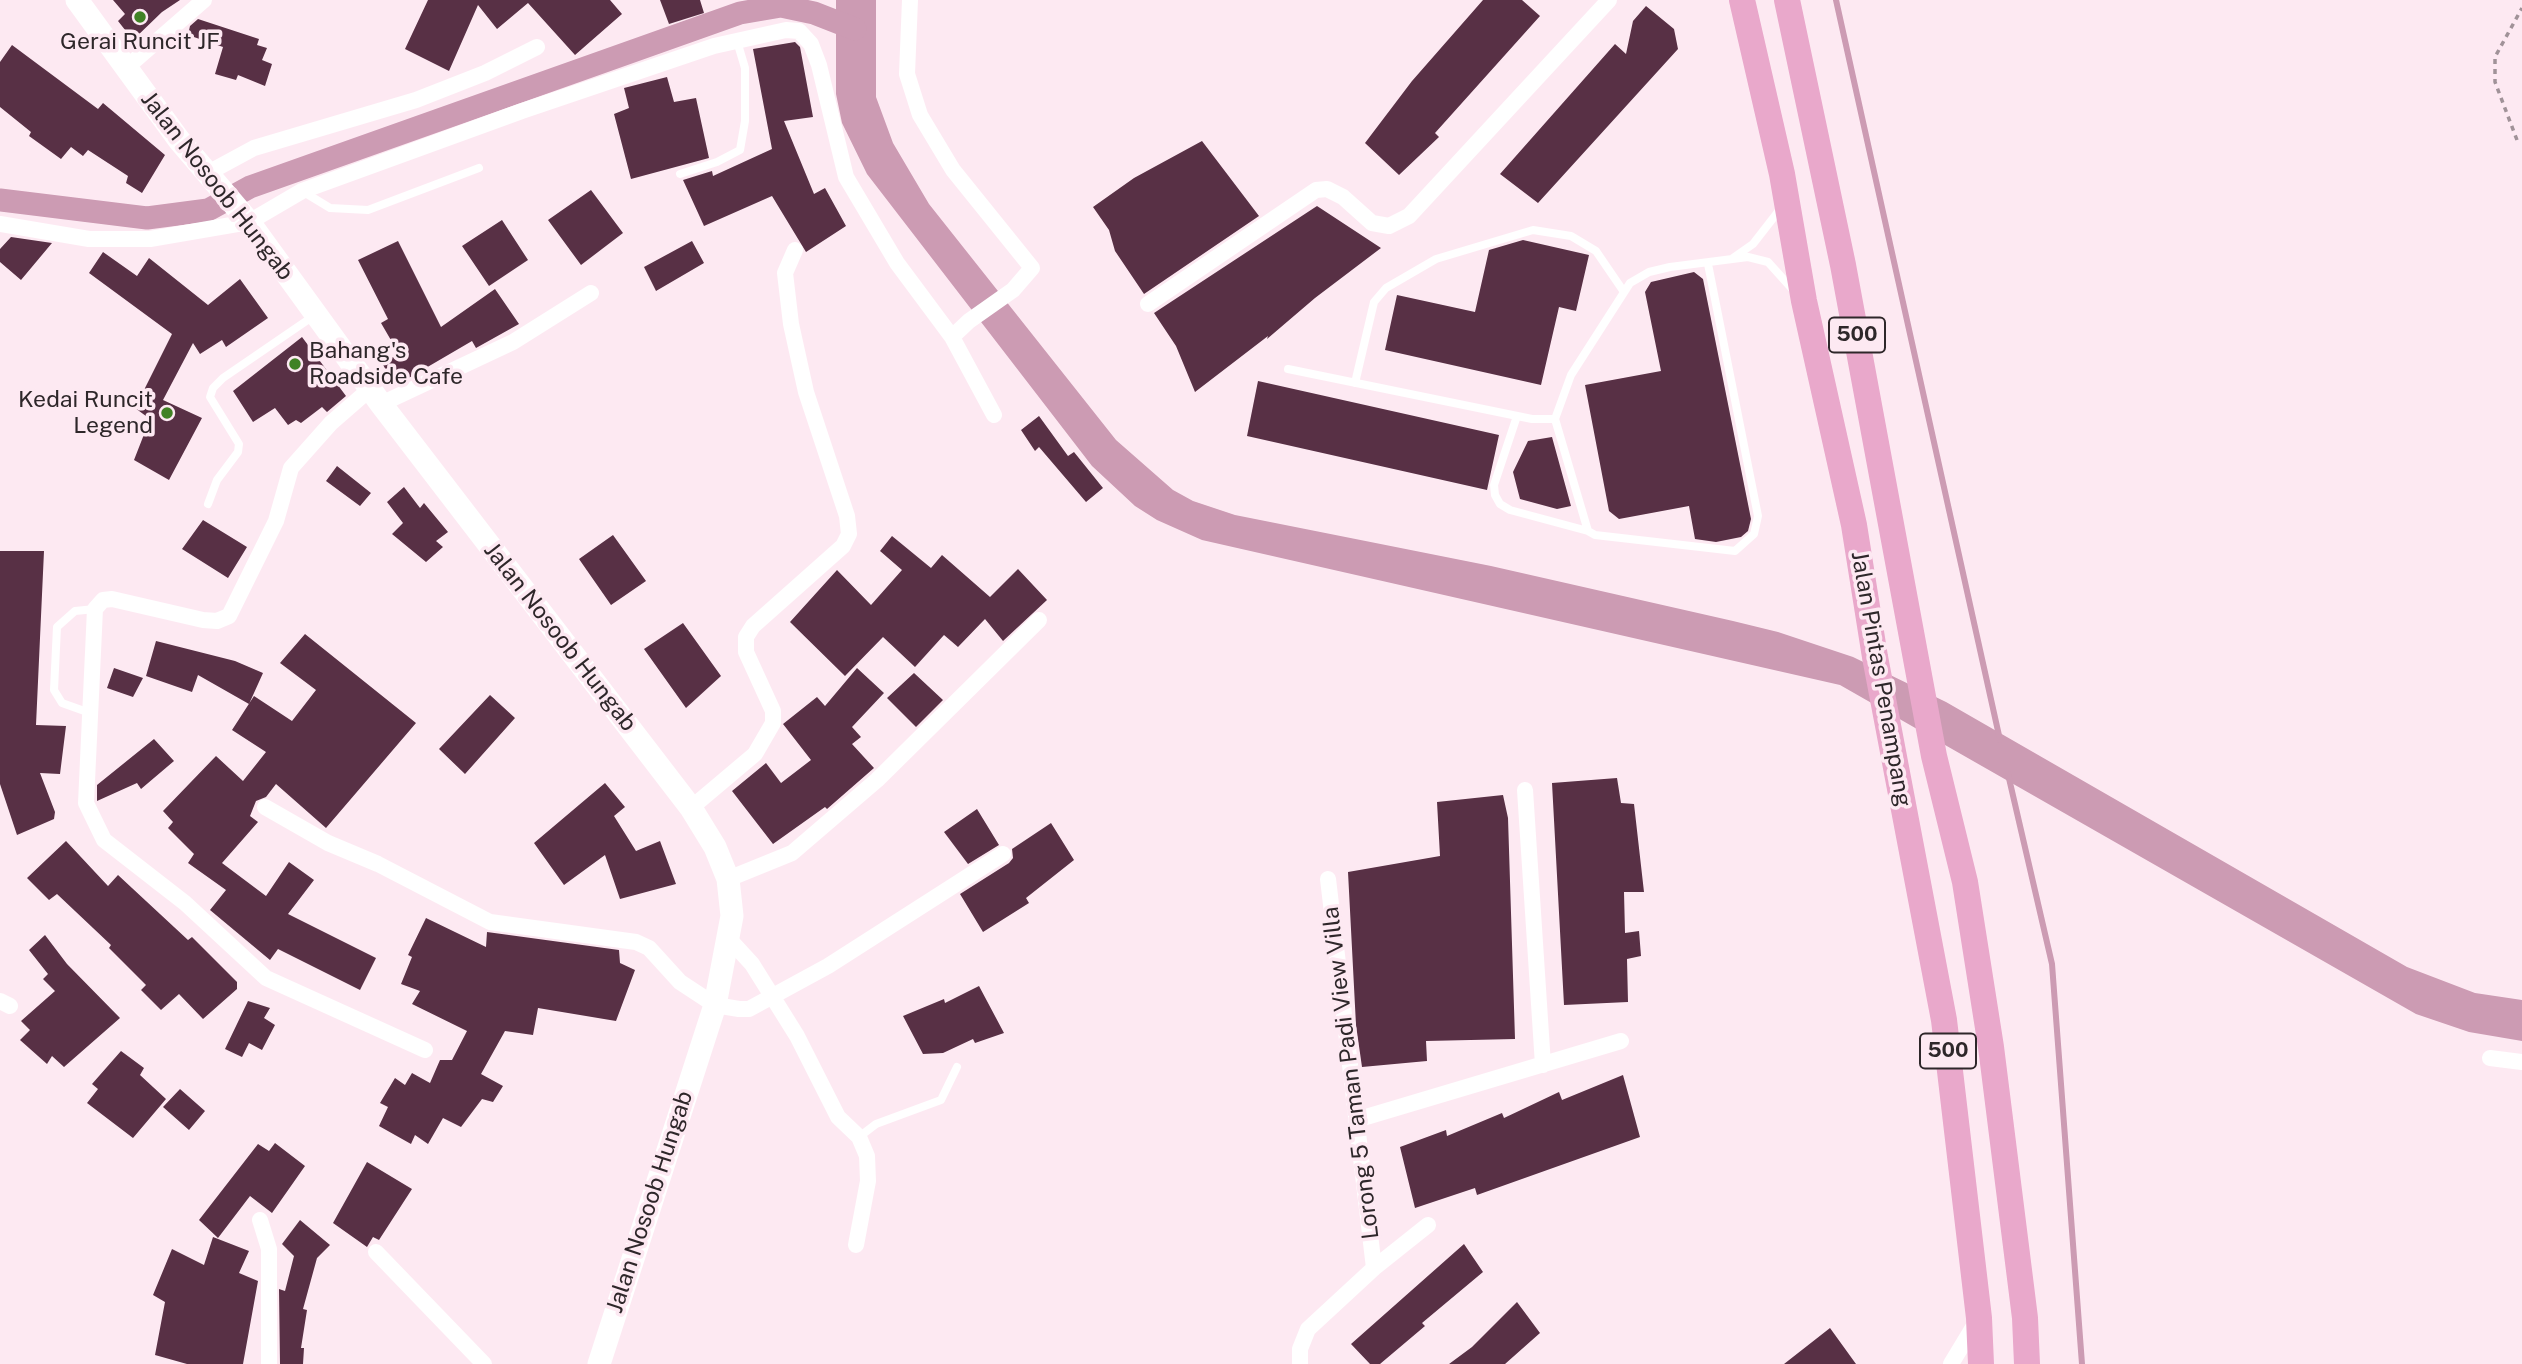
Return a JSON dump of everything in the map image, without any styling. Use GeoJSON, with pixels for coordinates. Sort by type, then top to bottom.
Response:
{"type":"FeatureCollection","features":[{"type":"Feature","properties":{"kind":"main road","name":"Jalan Nosoob Hungab"},"geometry":{"type":"LineString","coordinates":[[77,0],[209,177],[242,215],[375,397],[691,808],[715,847],[728,879],[732,916],[715,1005],[599,1364]]}},
{"type":"Feature","properties":{"kind":"main road","name":"Jalan Pintas Penampang"},"geometry":{"type":"LineString","coordinates":[[1742,0],[1783,174],[1804,301],[1854,525],[1875,657],[1944,1020],[1982,1364]]}},
{"type":"Feature","properties":{"kind":"main road","name":"Jalan Pintas Penampang"},"geometry":{"type":"LineString","coordinates":[[1787,0],[1843,265],[1934,756],[1958,847],[1991,1047],[2025,1318],[2028,1364]]}},
{"type":"Feature","properties":{"kind":"street"},"geometry":{"type":"LineString","coordinates":[[127,68],[204,0]]}},
{"type":"Feature","properties":{"kind":"street"},"geometry":{"type":"LineString","coordinates":[[909,0],[907,74],[912,97],[934,144],[1032,268],[1013,290],[969,321],[952,337]]}},
{"type":"Feature","properties":{"kind":"street"},"geometry":{"type":"LineString","coordinates":[[1148,304],[1316,190],[1327,190],[1343,197],[1372,223],[1390,226],[1409,216],[1609,0]]}},
{"type":"Feature","properties":{"kind":"street"},"geometry":{"type":"LineString","coordinates":[[0,224],[89,239],[150,239],[242,215],[522,111],[737,41],[786,30],[799,31],[811,44],[819,65],[846,177],[898,263],[952,337],[994,415]]}},
{"type":"Feature","properties":{"kind":"street"},"geometry":{"type":"LineString","coordinates":[[209,177],[254,148],[416,100],[485,73],[537,47]]}},
{"type":"Feature","properties":{"kind":"street"},"geometry":{"type":"LineString","coordinates":[[691,808],[755,754],[773,723],[773,711],[746,652],[746,637],[753,626],[843,546],[849,534],[847,516],[806,392],[791,324],[785,273],[795,250]]}},
{"type":"Feature","properties":{"kind":"street"},"geometry":{"type":"LineString","coordinates":[[425,1050],[266,978],[185,903],[104,840],[86,803],[95,609],[103,600],[112,599],[203,620],[217,621],[229,616],[276,521],[291,468],[331,423],[375,397],[513,342],[591,293]]}},
{"type":"Feature","properties":{"kind":"street"},"geometry":{"type":"LineString","coordinates":[[728,879],[792,853],[877,780],[1039,620]]}},
{"type":"Feature","properties":{"kind":"street"},"geometry":{"type":"LineString","coordinates":[[1525,790],[1543,1065]]}},
{"type":"Feature","properties":{"kind":"street"},"geometry":{"type":"LineString","coordinates":[[265,807],[328,844],[378,864],[490,922],[636,942],[649,948],[680,982],[723,1008],[749,1009],[880,935],[1003,854]]}},
{"type":"Feature","properties":{"kind":"street","name":"Lorong 5 Taman Padi View Villa"},"geometry":{"type":"LineString","coordinates":[[1328,879],[1374,1268]]}},
{"type":"Feature","properties":{"kind":"street"},"geometry":{"type":"LineString","coordinates":[[729,939],[752,964],[772,995],[838,1117],[859,1137],[869,1165],[863,1221],[856,1245]]}},
{"type":"Feature","properties":{"kind":"street"},"geometry":{"type":"LineString","coordinates":[[1356,1120],[1620,1041]]}},
{"type":"Feature","properties":{"kind":"street"},"geometry":{"type":"LineString","coordinates":[[2490,1058],[2522,1062]]}},
{"type":"Feature","properties":{"kind":"street"},"geometry":{"type":"LineString","coordinates":[[260,1220],[270,1249],[269,1364]]}},
{"type":"Feature","properties":{"kind":"street"},"geometry":{"type":"LineString","coordinates":[[1299,1363],[1308,1329],[1374,1268],[1428,1225]]}},
{"type":"Feature","properties":{"kind":"street"},"geometry":{"type":"LineString","coordinates":[[376,1252],[484,1364]]}},
{"type":"Feature","properties":{"kind":"street"},"geometry":{"type":"LineString","coordinates":[[1951,1364],[1979,1318]]}},
{"type":"Feature","properties":{"kind":"lane"},"geometry":{"type":"LineString","coordinates":[[680,174],[716,162],[740,150],[745,121],[745,68],[737,41]]}},
{"type":"Feature","properties":{"kind":"lane"},"geometry":{"type":"LineString","coordinates":[[302,191],[330,208],[369,210],[479,168]]}},
{"type":"Feature","properties":{"kind":"lane"},"geometry":{"type":"LineString","coordinates":[[1730,260],[1753,244],[1781,208],[1783,174]]}},
{"type":"Feature","properties":{"kind":"lane"},"geometry":{"type":"LineString","coordinates":[[1355,383],[1374,302],[1386,288],[1436,259],[1533,230],[1570,236],[1596,251],[1624,292]]}},
{"type":"Feature","properties":{"kind":"lane"},"geometry":{"type":"LineString","coordinates":[[1588,531],[1555,419],[1570,376],[1630,283],[1649,272],[1748,257],[1768,262],[1804,301]]}},
{"type":"Feature","properties":{"kind":"lane"},"geometry":{"type":"LineString","coordinates":[[1517,416],[1494,485],[1500,504],[1510,510],[1595,535],[1735,551],[1754,534],[1758,516],[1708,264]]}},
{"type":"Feature","properties":{"kind":"lane"},"geometry":{"type":"LineString","coordinates":[[208,504],[217,480],[238,452],[239,444],[210,397],[213,388],[223,378],[315,315]]}},
{"type":"Feature","properties":{"kind":"lane"},"geometry":{"type":"LineString","coordinates":[[1288,369],[1517,416],[1555,419]]}},
{"type":"Feature","properties":{"kind":"lane"},"geometry":{"type":"LineString","coordinates":[[90,713],[62,703],[54,690],[56,640],[57,628],[75,611],[95,609]]}},
{"type":"Feature","properties":{"kind":"lane"},"geometry":{"type":"LineString","coordinates":[[859,1137],[876,1124],[941,1100],[957,1067]]}},
{"type":"Feature","properties":{"kind":"path"},"geometry":{"type":"LineString","coordinates":[[2517,140],[2495,82],[2495,57],[2522,8]]}},
{"type":"Feature","properties":{"kind":"shaded area"},"geometry":{"type":"Polygon","coordinates":[[[836,0],[876,0],[876,97],[893,143],[929,204],[1116,440],[1173,490],[1193,501],[1235,515],[1491,566],[1733,621],[1778,632],[1853,657],[1946,702],[2407,967],[2475,993],[2522,1000],[2522,1041],[2469,1032],[2416,1014],[1840,685],[1202,540],[1157,520],[1135,506],[1092,466],[867,174],[842,123],[836,94],[836,0]]]}},
{"type":"Feature","properties":{"kind":"building","name":"Gerai Runcit JF"},"geometry":{"type":"Polygon","coordinates":[[[113,0],[180,0],[162,12],[133,40],[118,21],[125,14],[113,0]]]}},
{"type":"Feature","properties":{"kind":"building"},"geometry":{"type":"Polygon","coordinates":[[[428,0],[610,0],[622,14],[575,55],[528,3],[497,29],[478,5],[449,71],[405,49],[428,0]]]}},
{"type":"Feature","properties":{"kind":"building"},"geometry":{"type":"Polygon","coordinates":[[[660,0],[700,0],[704,13],[669,24],[660,0]]]}},
{"type":"Feature","properties":{"kind":"building"},"geometry":{"type":"Polygon","coordinates":[[[1483,0],[1522,0],[1540,16],[1435,133],[1439,137],[1399,175],[1365,143],[1412,81],[1483,0]]]}},
{"type":"Feature","properties":{"kind":"building"},"geometry":{"type":"Polygon","coordinates":[[[1646,6],[1674,29],[1678,49],[1538,203],[1500,174],[1615,44],[1626,54],[1633,21],[1646,6]]]}},
{"type":"Feature","properties":{"kind":"building"},"geometry":{"type":"Polygon","coordinates":[[[198,19],[259,39],[257,45],[267,48],[262,60],[272,64],[265,86],[238,75],[236,80],[215,74],[223,47],[188,35],[190,26],[198,19]]]}},
{"type":"Feature","properties":{"kind":"building"},"geometry":{"type":"Polygon","coordinates":[[[795,42],[800,47],[813,117],[784,121],[814,194],[825,188],[846,226],[806,252],[772,196],[704,226],[683,180],[712,171],[713,176],[772,149],[753,49],[795,42]]]}},
{"type":"Feature","properties":{"kind":"building"},"geometry":{"type":"Polygon","coordinates":[[[12,45],[98,109],[103,103],[165,155],[142,193],[126,183],[128,176],[88,150],[83,156],[71,147],[61,159],[29,136],[31,132],[0,107],[0,62],[12,45]]]}},
{"type":"Feature","properties":{"kind":"building"},"geometry":{"type":"Polygon","coordinates":[[[667,77],[674,102],[696,98],[709,158],[631,179],[614,114],[629,108],[624,88],[667,77]]]}},
{"type":"Feature","properties":{"kind":"building"},"geometry":{"type":"Polygon","coordinates":[[[1202,141],[1259,216],[1144,294],[1115,251],[1109,230],[1093,207],[1134,178],[1202,141]]]}},
{"type":"Feature","properties":{"kind":"building"},"geometry":{"type":"Polygon","coordinates":[[[591,190],[623,233],[581,265],[548,220],[591,190]]]}},
{"type":"Feature","properties":{"kind":"building"},"geometry":{"type":"Polygon","coordinates":[[[1317,206],[1381,248],[1267,339],[1268,336],[1195,392],[1176,346],[1154,313],[1317,206]]]}},
{"type":"Feature","properties":{"kind":"building"},"geometry":{"type":"Polygon","coordinates":[[[502,220],[528,260],[489,286],[462,246],[502,220]]]}},
{"type":"Feature","properties":{"kind":"building"},"geometry":{"type":"Polygon","coordinates":[[[11,237],[52,243],[21,280],[0,262],[0,249],[11,237]]]}},
{"type":"Feature","properties":{"kind":"building"},"geometry":{"type":"Polygon","coordinates":[[[1523,240],[1589,255],[1576,311],[1559,307],[1541,385],[1385,350],[1397,295],[1475,312],[1489,250],[1523,240]]]}},
{"type":"Feature","properties":{"kind":"building"},"geometry":{"type":"Polygon","coordinates":[[[398,241],[441,327],[495,289],[519,324],[476,348],[472,341],[395,386],[382,363],[399,354],[381,323],[388,319],[358,260],[398,241]]]}},
{"type":"Feature","properties":{"kind":"building"},"geometry":{"type":"Polygon","coordinates":[[[692,241],[704,263],[656,291],[644,267],[692,241]]]}},
{"type":"Feature","properties":{"kind":"building"},"geometry":{"type":"Polygon","coordinates":[[[103,252],[137,276],[149,258],[208,305],[240,279],[268,318],[226,347],[222,340],[200,354],[193,343],[163,400],[202,418],[169,480],[134,460],[150,419],[135,408],[172,334],[89,273],[103,252]]]}},
{"type":"Feature","properties":{"kind":"building"},"geometry":{"type":"Polygon","coordinates":[[[1694,272],[1703,279],[1751,519],[1748,531],[1741,537],[1716,542],[1695,539],[1689,506],[1619,519],[1609,511],[1585,385],[1661,371],[1645,292],[1651,282],[1694,272]]]}},
{"type":"Feature","properties":{"kind":"building","name":"Bahang's Roadside Cafe"},"geometry":{"type":"Polygon","coordinates":[[[302,337],[346,396],[327,412],[322,407],[301,423],[296,420],[288,425],[275,408],[253,422],[233,391],[302,337]]]}},
{"type":"Feature","properties":{"kind":"building"},"geometry":{"type":"Polygon","coordinates":[[[1258,381],[1499,435],[1487,490],[1247,436],[1258,381]]]}},
{"type":"Feature","properties":{"kind":"building"},"geometry":{"type":"Polygon","coordinates":[[[1039,416],[1068,456],[1074,452],[1103,488],[1086,502],[1039,447],[1035,451],[1021,430],[1039,416]]]}},
{"type":"Feature","properties":{"kind":"building"},"geometry":{"type":"Polygon","coordinates":[[[1552,437],[1571,506],[1557,509],[1520,499],[1513,472],[1528,441],[1552,437]]]}},
{"type":"Feature","properties":{"kind":"building"},"geometry":{"type":"Polygon","coordinates":[[[337,466],[371,493],[360,506],[326,481],[337,466]]]}},
{"type":"Feature","properties":{"kind":"building"},"geometry":{"type":"Polygon","coordinates":[[[404,487],[420,508],[424,503],[448,532],[436,541],[443,547],[426,562],[392,534],[403,523],[387,502],[404,487]]]}},
{"type":"Feature","properties":{"kind":"building"},"geometry":{"type":"Polygon","coordinates":[[[203,520],[247,547],[228,578],[182,549],[203,520]]]}},
{"type":"Feature","properties":{"kind":"building"},"geometry":{"type":"Polygon","coordinates":[[[613,535],[646,581],[611,605],[579,559],[613,535]]]}},
{"type":"Feature","properties":{"kind":"building"},"geometry":{"type":"Polygon","coordinates":[[[892,536],[931,568],[942,555],[990,597],[1018,569],[1047,600],[1003,641],[985,619],[958,647],[944,635],[915,667],[883,637],[845,676],[790,622],[837,570],[871,605],[902,570],[880,551],[892,536]]]}},
{"type":"Feature","properties":{"kind":"building"},"geometry":{"type":"Polygon","coordinates":[[[0,551],[44,551],[36,725],[66,726],[60,774],[40,773],[55,812],[54,819],[17,835],[0,784],[0,551]]]}},
{"type":"Feature","properties":{"kind":"building"},"geometry":{"type":"Polygon","coordinates":[[[683,623],[721,676],[686,708],[644,649],[683,623]]]}},
{"type":"Feature","properties":{"kind":"building"},"geometry":{"type":"Polygon","coordinates":[[[305,634],[416,723],[326,828],[276,784],[266,797],[256,801],[250,816],[258,822],[222,863],[266,896],[289,862],[314,880],[288,914],[376,958],[360,990],[278,949],[270,960],[210,910],[226,890],[188,863],[194,854],[168,828],[173,822],[163,811],[216,756],[243,781],[266,752],[232,730],[254,696],[292,721],[316,690],[280,663],[305,634]]]}},
{"type":"Feature","properties":{"kind":"building"},"geometry":{"type":"Polygon","coordinates":[[[156,641],[235,661],[263,673],[249,704],[198,675],[192,692],[146,676],[156,641]]]}},
{"type":"Feature","properties":{"kind":"building"},"geometry":{"type":"Polygon","coordinates":[[[114,668],[143,678],[133,697],[107,688],[114,668]]]}},
{"type":"Feature","properties":{"kind":"building"},"geometry":{"type":"Polygon","coordinates":[[[857,668],[884,693],[852,727],[861,737],[852,744],[874,768],[827,809],[825,807],[773,844],[732,791],[766,763],[781,783],[811,760],[783,724],[817,697],[825,706],[857,668]]]}},
{"type":"Feature","properties":{"kind":"building"},"geometry":{"type":"Polygon","coordinates":[[[914,673],[943,700],[916,727],[887,698],[914,673]]]}},
{"type":"Feature","properties":{"kind":"building"},"geometry":{"type":"Polygon","coordinates":[[[490,695],[515,718],[465,774],[439,749],[490,695]]]}},
{"type":"Feature","properties":{"kind":"building"},"geometry":{"type":"Polygon","coordinates":[[[154,739],[174,761],[141,789],[137,783],[97,801],[97,785],[154,739]]]}},
{"type":"Feature","properties":{"kind":"building"},"geometry":{"type":"Polygon","coordinates":[[[1617,778],[1621,803],[1634,804],[1644,892],[1624,892],[1625,933],[1639,931],[1641,956],[1627,959],[1628,1002],[1564,1005],[1552,783],[1617,778]]]}},
{"type":"Feature","properties":{"kind":"building"},"geometry":{"type":"Polygon","coordinates":[[[605,783],[625,807],[614,816],[636,851],[660,841],[676,884],[620,899],[605,855],[564,885],[534,843],[605,783]]]}},
{"type":"Feature","properties":{"kind":"building"},"geometry":{"type":"Polygon","coordinates":[[[1503,795],[1508,818],[1515,1039],[1426,1041],[1427,1061],[1362,1067],[1356,1025],[1348,872],[1440,856],[1437,802],[1503,795]]]}},
{"type":"Feature","properties":{"kind":"building"},"geometry":{"type":"Polygon","coordinates":[[[977,809],[999,845],[968,864],[944,832],[977,809]]]}},
{"type":"Feature","properties":{"kind":"building"},"geometry":{"type":"Polygon","coordinates":[[[1051,823],[1074,860],[1026,898],[1029,903],[983,932],[960,894],[1009,863],[1013,858],[1012,849],[1051,823]]]}},
{"type":"Feature","properties":{"kind":"building"},"geometry":{"type":"Polygon","coordinates":[[[66,841],[108,886],[118,875],[188,940],[192,937],[237,982],[237,989],[203,1019],[179,994],[161,1010],[141,990],[146,985],[109,948],[111,945],[57,894],[49,900],[27,878],[66,841]]]}},
{"type":"Feature","properties":{"kind":"building"},"geometry":{"type":"Polygon","coordinates":[[[426,918],[486,947],[487,932],[619,950],[620,963],[635,970],[616,1021],[538,1008],[533,1035],[505,1031],[481,1074],[503,1086],[493,1102],[482,1099],[461,1127],[443,1118],[428,1144],[415,1135],[411,1144],[379,1126],[388,1107],[380,1103],[395,1078],[405,1085],[412,1073],[430,1083],[440,1060],[452,1060],[467,1031],[412,1004],[420,991],[401,984],[412,957],[408,955],[426,918]]]}},
{"type":"Feature","properties":{"kind":"building"},"geometry":{"type":"Polygon","coordinates":[[[45,935],[67,964],[120,1018],[64,1067],[52,1056],[47,1064],[20,1040],[30,1030],[21,1021],[55,991],[43,979],[48,974],[29,950],[45,935]]]}},
{"type":"Feature","properties":{"kind":"building"},"geometry":{"type":"Polygon","coordinates":[[[979,986],[1004,1033],[975,1043],[973,1039],[943,1053],[923,1054],[903,1016],[944,999],[945,1003],[979,986]]]}},
{"type":"Feature","properties":{"kind":"building"},"geometry":{"type":"Polygon","coordinates":[[[248,1001],[270,1008],[264,1018],[275,1025],[262,1050],[249,1043],[242,1057],[225,1049],[248,1001]]]}},
{"type":"Feature","properties":{"kind":"building"},"geometry":{"type":"Polygon","coordinates":[[[121,1051],[144,1068],[140,1075],[166,1099],[133,1138],[87,1103],[98,1089],[92,1084],[121,1051]]]}},
{"type":"Feature","properties":{"kind":"building"},"geometry":{"type":"Polygon","coordinates":[[[1623,1075],[1640,1137],[1477,1195],[1475,1188],[1415,1208],[1400,1147],[1446,1130],[1447,1136],[1502,1113],[1504,1118],[1559,1092],[1562,1100],[1623,1075]]]}},
{"type":"Feature","properties":{"kind":"building"},"geometry":{"type":"Polygon","coordinates":[[[180,1089],[205,1111],[189,1130],[163,1107],[180,1089]]]}},
{"type":"Feature","properties":{"kind":"building"},"geometry":{"type":"Polygon","coordinates":[[[275,1143],[305,1166],[272,1213],[250,1196],[218,1238],[199,1220],[258,1144],[269,1151],[275,1143]]]}},
{"type":"Feature","properties":{"kind":"building"},"geometry":{"type":"Polygon","coordinates":[[[367,1162],[412,1189],[379,1240],[373,1237],[367,1247],[333,1223],[367,1162]]]}},
{"type":"Feature","properties":{"kind":"building"},"geometry":{"type":"Polygon","coordinates":[[[300,1220],[330,1245],[317,1258],[303,1309],[307,1310],[301,1348],[304,1348],[303,1364],[280,1364],[279,1289],[285,1291],[294,1256],[282,1244],[300,1220]]]}},
{"type":"Feature","properties":{"kind":"building"},"geometry":{"type":"Polygon","coordinates":[[[213,1237],[249,1251],[239,1273],[258,1281],[243,1364],[187,1364],[155,1355],[165,1302],[153,1295],[172,1249],[204,1265],[213,1237]]]}},
{"type":"Feature","properties":{"kind":"building"},"geometry":{"type":"Polygon","coordinates":[[[1464,1244],[1483,1272],[1422,1323],[1425,1326],[1380,1364],[1370,1364],[1351,1344],[1464,1244]]]}},
{"type":"Feature","properties":{"kind":"building"},"geometry":{"type":"Polygon","coordinates":[[[1517,1302],[1540,1333],[1505,1364],[1449,1364],[1472,1347],[1517,1302]]]}},
{"type":"Feature","properties":{"kind":"building"},"geometry":{"type":"Polygon","coordinates":[[[1830,1328],[1856,1364],[1784,1364],[1830,1328]]]}},
{"type":"Feature","properties":{"kind":"waterway"},"geometry":{"type":"LineString","coordinates":[[1836,0],[2000,740]]}},
{"type":"Feature","properties":{"kind":"waterway"},"geometry":{"type":"LineString","coordinates":[[0,200],[147,218],[208,210],[250,187],[740,13],[781,6],[814,13],[855,29]]}},
{"type":"Feature","properties":{"kind":"waterway"},"geometry":{"type":"LineString","coordinates":[[2008,774],[2052,964],[2082,1364]]}},
{"type":"Feature","properties":{"kind":"place","name":"Gerai Runcit JF"},"geometry":{"type":"Point","coordinates":[140,17]}},
{"type":"Feature","properties":{"kind":"place","name":"Bahang's Roadside Cafe"},"geometry":{"type":"Point","coordinates":[295,364]}},
{"type":"Feature","properties":{"kind":"place","name":"Kedai Runcit Legend"},"geometry":{"type":"Point","coordinates":[167,413]}}]}
